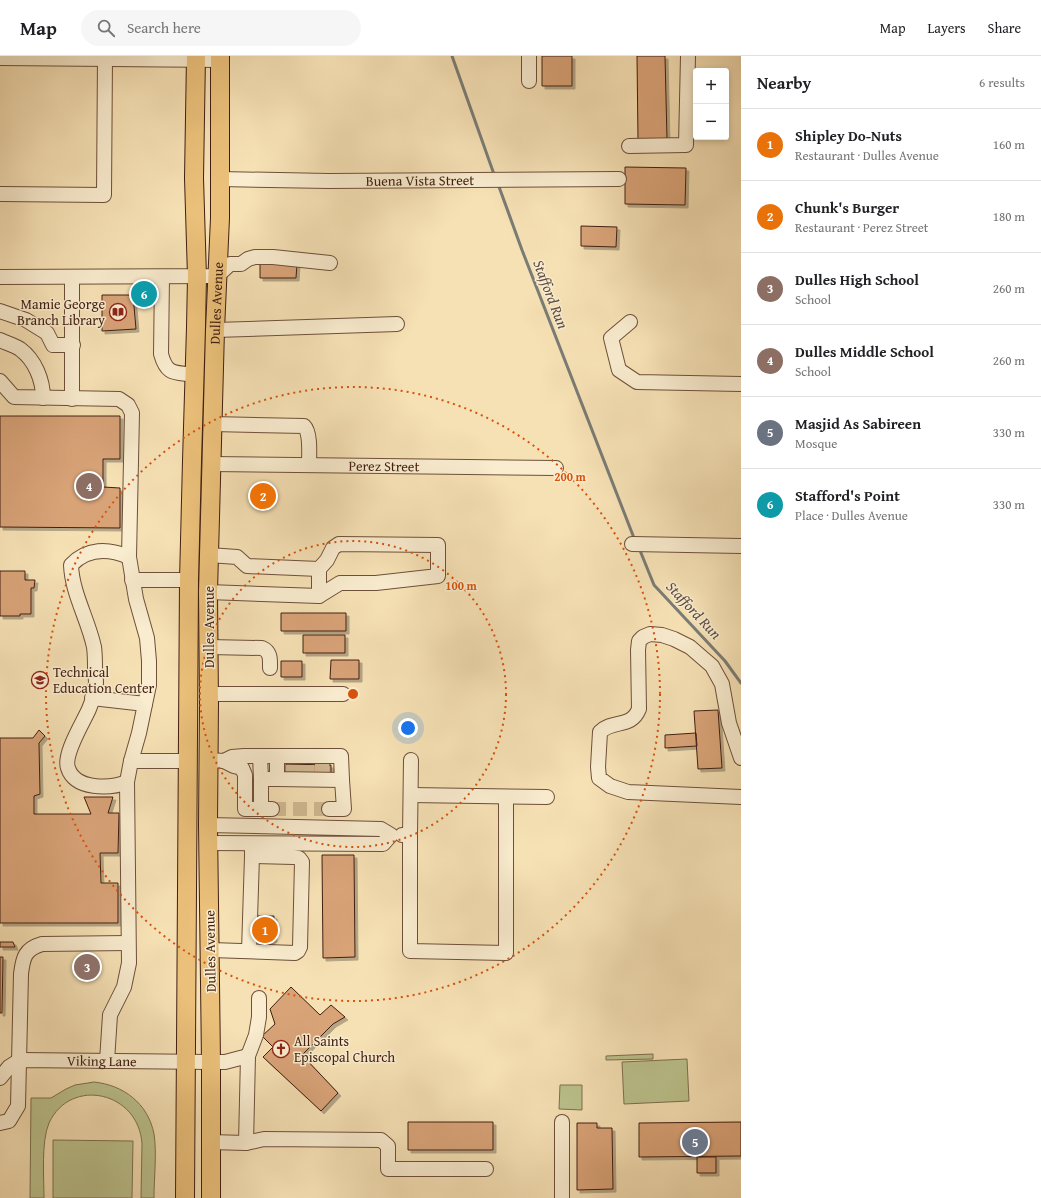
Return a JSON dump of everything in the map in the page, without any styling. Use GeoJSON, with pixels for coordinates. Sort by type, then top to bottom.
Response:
{"type":"FeatureCollection","features":[{"type":"Feature","properties":{"kind":"main road","name":"Dulles Avenue"},"geometry":{"type":"LineString","coordinates":[[185,1198],[189,580],[197,277],[194,178],[196,58]]}},
{"type":"Feature","properties":{"kind":"main road","name":"Dulles Avenue"},"geometry":{"type":"LineString","coordinates":[[211,1198],[211,950],[208,825],[216,760],[209,694],[208,592],[220,179],[220,58]]}},
{"type":"Feature","properties":{"kind":"main road"},"geometry":{"type":"LineString","coordinates":[[195,375],[203,392],[202,448],[205,459],[212,464]]}},
{"type":"Feature","properties":{"kind":"street"},"geometry":{"type":"LineString","coordinates":[[529,56],[529,81]]}},
{"type":"Feature","properties":{"kind":"street"},"geometry":{"type":"LineString","coordinates":[[628,146],[686,145],[688,56]]}},
{"type":"Feature","properties":{"kind":"street"},"geometry":{"type":"LineString","coordinates":[[0,194],[104,195],[104,57]]}},
{"type":"Feature","properties":{"kind":"street"},"geometry":{"type":"LineString","coordinates":[[0,58],[220,58]]}},
{"type":"Feature","properties":{"kind":"street","name":"Buena Vista Street"},"geometry":{"type":"LineString","coordinates":[[220,179],[329,182],[619,179]]}},
{"type":"Feature","properties":{"kind":"street"},"geometry":{"type":"LineString","coordinates":[[0,277],[217,276],[230,264],[241,264],[248,259],[273,257],[330,263]]}},
{"type":"Feature","properties":{"kind":"street"},"geometry":{"type":"LineString","coordinates":[[72,277],[72,399]]}},
{"type":"Feature","properties":{"kind":"street"},"geometry":{"type":"LineString","coordinates":[[162,277],[160,354],[164,365],[171,371],[195,375]]}},
{"type":"Feature","properties":{"kind":"street"},"geometry":{"type":"LineString","coordinates":[[0,311],[26,320],[47,332],[53,344],[73,345]]}},
{"type":"Feature","properties":{"kind":"street"},"geometry":{"type":"LineString","coordinates":[[630,322],[611,338],[619,370],[637,382],[741,384]]}},
{"type":"Feature","properties":{"kind":"street"},"geometry":{"type":"LineString","coordinates":[[215,330],[397,324]]}},
{"type":"Feature","properties":{"kind":"street"},"geometry":{"type":"LineString","coordinates":[[0,340],[19,348],[31,359],[43,388],[43,398]]}},
{"type":"Feature","properties":{"kind":"street"},"geometry":{"type":"LineString","coordinates":[[0,381],[14,397],[119,399],[128,405],[132,413],[129,557],[136,599],[147,638],[148,685],[127,782],[128,963],[124,987],[110,1015],[107,1061]]}},
{"type":"Feature","properties":{"kind":"street"},"geometry":{"type":"LineString","coordinates":[[212,424],[304,426],[308,435],[309,465]]}},
{"type":"Feature","properties":{"kind":"street","name":"Perez Street"},"geometry":{"type":"LineString","coordinates":[[212,464],[556,468]]}},
{"type":"Feature","properties":{"kind":"street"},"geometry":{"type":"LineString","coordinates":[[208,592],[319,596],[340,583],[376,583],[438,576],[438,545],[339,544],[333,548],[327,560],[319,569],[319,596]]}},
{"type":"Feature","properties":{"kind":"street"},"geometry":{"type":"LineString","coordinates":[[632,544],[741,546]]}},
{"type":"Feature","properties":{"kind":"street"},"geometry":{"type":"LineString","coordinates":[[127,782],[118,785],[106,786],[91,785],[76,780],[68,768],[68,754],[90,708],[96,682],[94,647],[72,580],[71,565],[78,558],[91,553],[107,550],[129,557]]}},
{"type":"Feature","properties":{"kind":"street"},"geometry":{"type":"LineString","coordinates":[[209,555],[237,557],[247,566],[319,569]]}},
{"type":"Feature","properties":{"kind":"street"},"geometry":{"type":"LineString","coordinates":[[132,580],[189,580]]}},
{"type":"Feature","properties":{"kind":"street"},"geometry":{"type":"LineString","coordinates":[[741,758],[729,724],[722,684],[712,666],[690,647],[674,639],[656,634],[643,637],[639,641],[638,650],[639,709],[632,720],[609,726],[600,732],[598,767],[599,778],[610,786],[628,792],[741,797]]}},
{"type":"Feature","properties":{"kind":"street"},"geometry":{"type":"LineString","coordinates":[[209,648],[262,648],[267,650],[270,656],[270,668]]}},
{"type":"Feature","properties":{"kind":"street"},"geometry":{"type":"LineString","coordinates":[[209,694],[342,694]]}},
{"type":"Feature","properties":{"kind":"street"},"geometry":{"type":"LineString","coordinates":[[92,698],[145,704]]}},
{"type":"Feature","properties":{"kind":"street"},"geometry":{"type":"LineString","coordinates":[[216,760],[242,768],[245,774],[245,809],[266,809],[261,779],[260,756]]}},
{"type":"Feature","properties":{"kind":"street"},"geometry":{"type":"LineString","coordinates":[[216,760],[232,757],[277,756],[300,768],[322,768],[341,756],[344,809],[329,809]]}},
{"type":"Feature","properties":{"kind":"street"},"geometry":{"type":"LineString","coordinates":[[277,756],[277,779]]}},
{"type":"Feature","properties":{"kind":"street"},"geometry":{"type":"LineString","coordinates":[[411,760],[410,951],[506,953],[506,797]]}},
{"type":"Feature","properties":{"kind":"street"},"geometry":{"type":"LineString","coordinates":[[131,761],[189,761]]}},
{"type":"Feature","properties":{"kind":"street"},"geometry":{"type":"LineString","coordinates":[[261,779],[277,779],[300,768],[322,768],[342,780]]}},
{"type":"Feature","properties":{"kind":"street"},"geometry":{"type":"LineString","coordinates":[[411,795],[547,797]]}},
{"type":"Feature","properties":{"kind":"street"},"geometry":{"type":"LineString","coordinates":[[208,825],[381,829],[391,835],[410,835]]}},
{"type":"Feature","properties":{"kind":"street"},"geometry":{"type":"LineString","coordinates":[[252,850],[383,844],[391,835]]}},
{"type":"Feature","properties":{"kind":"street"},"geometry":{"type":"LineString","coordinates":[[208,843],[299,858],[302,862],[300,947],[298,951],[295,953],[211,950]]}},
{"type":"Feature","properties":{"kind":"street"},"geometry":{"type":"LineString","coordinates":[[248,952],[252,850]]}},
{"type":"Feature","properties":{"kind":"street"},"geometry":{"type":"LineString","coordinates":[[0,1123],[9,1121],[18,1106],[21,974],[22,962],[26,952],[33,946],[42,944],[128,943]]}},
{"type":"Feature","properties":{"kind":"street"},"geometry":{"type":"LineString","coordinates":[[246,1143],[248,1056],[256,1035],[259,1017],[259,998]]}},
{"type":"Feature","properties":{"kind":"street","name":"Viking Lane"},"geometry":{"type":"LineString","coordinates":[[20,1060],[225,1062],[248,1056]]}},
{"type":"Feature","properties":{"kind":"street"},"geometry":{"type":"LineString","coordinates":[[0,1078],[9,1067],[20,1060]]}},
{"type":"Feature","properties":{"kind":"street"},"geometry":{"type":"LineString","coordinates":[[562,1122],[562,1198]]}},
{"type":"Feature","properties":{"kind":"street"},"geometry":{"type":"LineString","coordinates":[[210,1142],[246,1143],[264,1139],[381,1140],[388,1146],[388,1169],[486,1169]]}},
{"type":"Feature","properties":{"kind":"green space"},"geometry":{"type":"Polygon","coordinates":[[[653,1054],[653,1059],[606,1060],[606,1056],[653,1054]]]}},
{"type":"Feature","properties":{"kind":"green space"},"geometry":{"type":"Polygon","coordinates":[[[687,1059],[689,1101],[624,1104],[622,1062],[687,1059]]]}},
{"type":"Feature","properties":{"kind":"green space"},"geometry":{"type":"Polygon","coordinates":[[[94,1082],[115,1087],[124,1092],[133,1098],[146,1113],[151,1123],[155,1141],[154,1198],[141,1198],[142,1144],[138,1126],[129,1112],[117,1102],[103,1096],[87,1095],[72,1099],[59,1108],[49,1123],[46,1131],[44,1150],[44,1198],[30,1198],[31,1098],[51,1098],[75,1085],[94,1082]]]}},
{"type":"Feature","properties":{"kind":"green space"},"geometry":{"type":"Polygon","coordinates":[[[560,1085],[582,1085],[582,1110],[559,1109],[560,1085]]]}},
{"type":"Feature","properties":{"kind":"green space"},"geometry":{"type":"Polygon","coordinates":[[[53,1140],[133,1141],[132,1198],[53,1198],[53,1140]]]}},
{"type":"Feature","properties":{"kind":"building"},"geometry":{"type":"Polygon","coordinates":[[[542,56],[572,56],[572,86],[542,86],[542,56]]]}},
{"type":"Feature","properties":{"kind":"building"},"geometry":{"type":"Polygon","coordinates":[[[637,56],[665,56],[667,139],[638,140],[637,56]]]}},
{"type":"Feature","properties":{"kind":"building"},"geometry":{"type":"Polygon","coordinates":[[[625,167],[686,168],[685,205],[625,204],[625,167]]]}},
{"type":"Feature","properties":{"kind":"building"},"geometry":{"type":"Polygon","coordinates":[[[581,226],[617,227],[616,247],[581,246],[581,226]]]}},
{"type":"Feature","properties":{"kind":"building"},"geometry":{"type":"Polygon","coordinates":[[[260,264],[297,264],[296,278],[260,278],[260,264]]]}},
{"type":"Feature","properties":{"kind":"building","name":"Mamie George Branch Library"},"geometry":{"type":"Polygon","coordinates":[[[102,295],[133,295],[136,329],[102,331],[102,295]]]}},
{"type":"Feature","properties":{"kind":"building"},"geometry":{"type":"Polygon","coordinates":[[[0,416],[120,416],[120,459],[103,459],[103,487],[120,488],[120,528],[0,527],[0,416]]]}},
{"type":"Feature","properties":{"kind":"building"},"geometry":{"type":"Polygon","coordinates":[[[0,571],[25,571],[25,580],[35,580],[34,588],[31,588],[31,614],[20,614],[20,616],[0,616],[0,571]]]}},
{"type":"Feature","properties":{"kind":"building"},"geometry":{"type":"Polygon","coordinates":[[[281,613],[346,613],[346,631],[281,631],[281,613]]]}},
{"type":"Feature","properties":{"kind":"building"},"geometry":{"type":"Polygon","coordinates":[[[303,635],[345,635],[345,653],[303,653],[303,635]]]}},
{"type":"Feature","properties":{"kind":"building"},"geometry":{"type":"Polygon","coordinates":[[[331,660],[359,660],[359,679],[330,679],[331,660]]]}},
{"type":"Feature","properties":{"kind":"building"},"geometry":{"type":"Polygon","coordinates":[[[281,661],[302,661],[302,677],[281,677],[281,661]]]}},
{"type":"Feature","properties":{"kind":"building"},"geometry":{"type":"Polygon","coordinates":[[[718,710],[722,768],[698,769],[694,711],[718,710]]]}},
{"type":"Feature","properties":{"kind":"building"},"geometry":{"type":"Polygon","coordinates":[[[39,730],[45,736],[39,743],[40,794],[34,796],[34,814],[91,814],[84,797],[113,797],[108,813],[119,813],[118,853],[100,853],[101,883],[118,883],[118,923],[0,923],[0,738],[33,738],[39,730]]]}},
{"type":"Feature","properties":{"kind":"building"},"geometry":{"type":"Polygon","coordinates":[[[696,733],[697,746],[665,748],[665,735],[696,733]]]}},
{"type":"Feature","properties":{"kind":"building"},"geometry":{"type":"Polygon","coordinates":[[[286,764],[331,765],[331,773],[286,773],[286,764]]]}},
{"type":"Feature","properties":{"kind":"building"},"geometry":{"type":"Polygon","coordinates":[[[322,855],[354,855],[355,957],[323,958],[322,855]]]}},
{"type":"Feature","properties":{"kind":"building"},"geometry":{"type":"Polygon","coordinates":[[[258,916],[274,916],[274,926],[271,929],[274,932],[274,939],[268,943],[261,943],[258,936],[258,916]]]}},
{"type":"Feature","properties":{"kind":"building"},"geometry":{"type":"Polygon","coordinates":[[[0,942],[13,942],[15,947],[0,947],[0,942]]]}},
{"type":"Feature","properties":{"kind":"building"},"geometry":{"type":"Polygon","coordinates":[[[0,957],[3,957],[2,1013],[0,1013],[0,957]]]}},
{"type":"Feature","properties":{"kind":"building"},"geometry":{"type":"Polygon","coordinates":[[[291,987],[320,1015],[331,1005],[345,1017],[333,1024],[302,1055],[338,1093],[321,1111],[263,1057],[273,1047],[262,1036],[275,1024],[270,1009],[291,987]]]}},
{"type":"Feature","properties":{"kind":"building"},"geometry":{"type":"Polygon","coordinates":[[[408,1122],[493,1122],[493,1150],[408,1150],[408,1122]]]}},
{"type":"Feature","properties":{"kind":"building"},"geometry":{"type":"Polygon","coordinates":[[[741,1122],[741,1156],[639,1157],[639,1123],[741,1122]]]}},
{"type":"Feature","properties":{"kind":"building"},"geometry":{"type":"Polygon","coordinates":[[[577,1123],[597,1123],[597,1128],[612,1128],[613,1189],[577,1190],[577,1123]]]}},
{"type":"Feature","properties":{"kind":"building"},"geometry":{"type":"Polygon","coordinates":[[[697,1157],[716,1157],[716,1173],[697,1173],[697,1157]]]}},
{"type":"Feature","properties":{"kind":"waterway","name":"Stafford Run"},"geometry":{"type":"LineString","coordinates":[[452,56],[495,177]]}},
{"type":"Feature","properties":{"kind":"waterway","name":"Stafford Run"},"geometry":{"type":"LineString","coordinates":[[498,184],[522,250],[634,538]]}},
{"type":"Feature","properties":{"kind":"waterway","name":"Stafford Run"},"geometry":{"type":"LineString","coordinates":[[639,548],[654,585],[725,661],[741,683]]}},
{"type":"Feature","properties":{"kind":"tunnel"},"geometry":{"type":"LineString","coordinates":[[322,764],[322,773]]}},
{"type":"Feature","properties":{"kind":"tunnel"},"geometry":{"type":"LineString","coordinates":[[293,765],[293,772]]}},
{"type":"Feature","properties":{"kind":"tunnel"},"geometry":{"type":"LineString","coordinates":[[307,765],[307,773]]}},
{"type":"Feature","properties":{"kind":"tunnel"},"geometry":{"type":"LineString","coordinates":[[272,809],[329,809]]}},
{"type":"Feature","properties":{"kind":"place","name":"Stafford's Point"},"geometry":{"type":"Point","coordinates":[144,294]}},
{"type":"Feature","properties":{"kind":"place","name":"Mamie George Branch Library"},"geometry":{"type":"Point","coordinates":[118,312]}},
{"type":"Feature","properties":{"kind":"place","name":"Dulles Middle School"},"geometry":{"type":"Point","coordinates":[89,486]}},
{"type":"Feature","properties":{"kind":"place","name":"Chunk's Burger"},"geometry":{"type":"Point","coordinates":[263,496]}},
{"type":"Feature","properties":{"kind":"place","name":"Technical Education Center"},"geometry":{"type":"Point","coordinates":[40,680]}},
{"type":"Feature","properties":{"kind":"place","name":"Shipley Do-Nuts"},"geometry":{"type":"Point","coordinates":[265,930]}},
{"type":"Feature","properties":{"kind":"place","name":"Dulles High School"},"geometry":{"type":"Point","coordinates":[87,967]}},
{"type":"Feature","properties":{"kind":"place","name":"All Saints Episcopal Church"},"geometry":{"type":"Point","coordinates":[281,1049]}},
{"type":"Feature","properties":{"kind":"place","name":"Masjid As Sabireen"},"geometry":{"type":"Point","coordinates":[695,1142]}}]}
